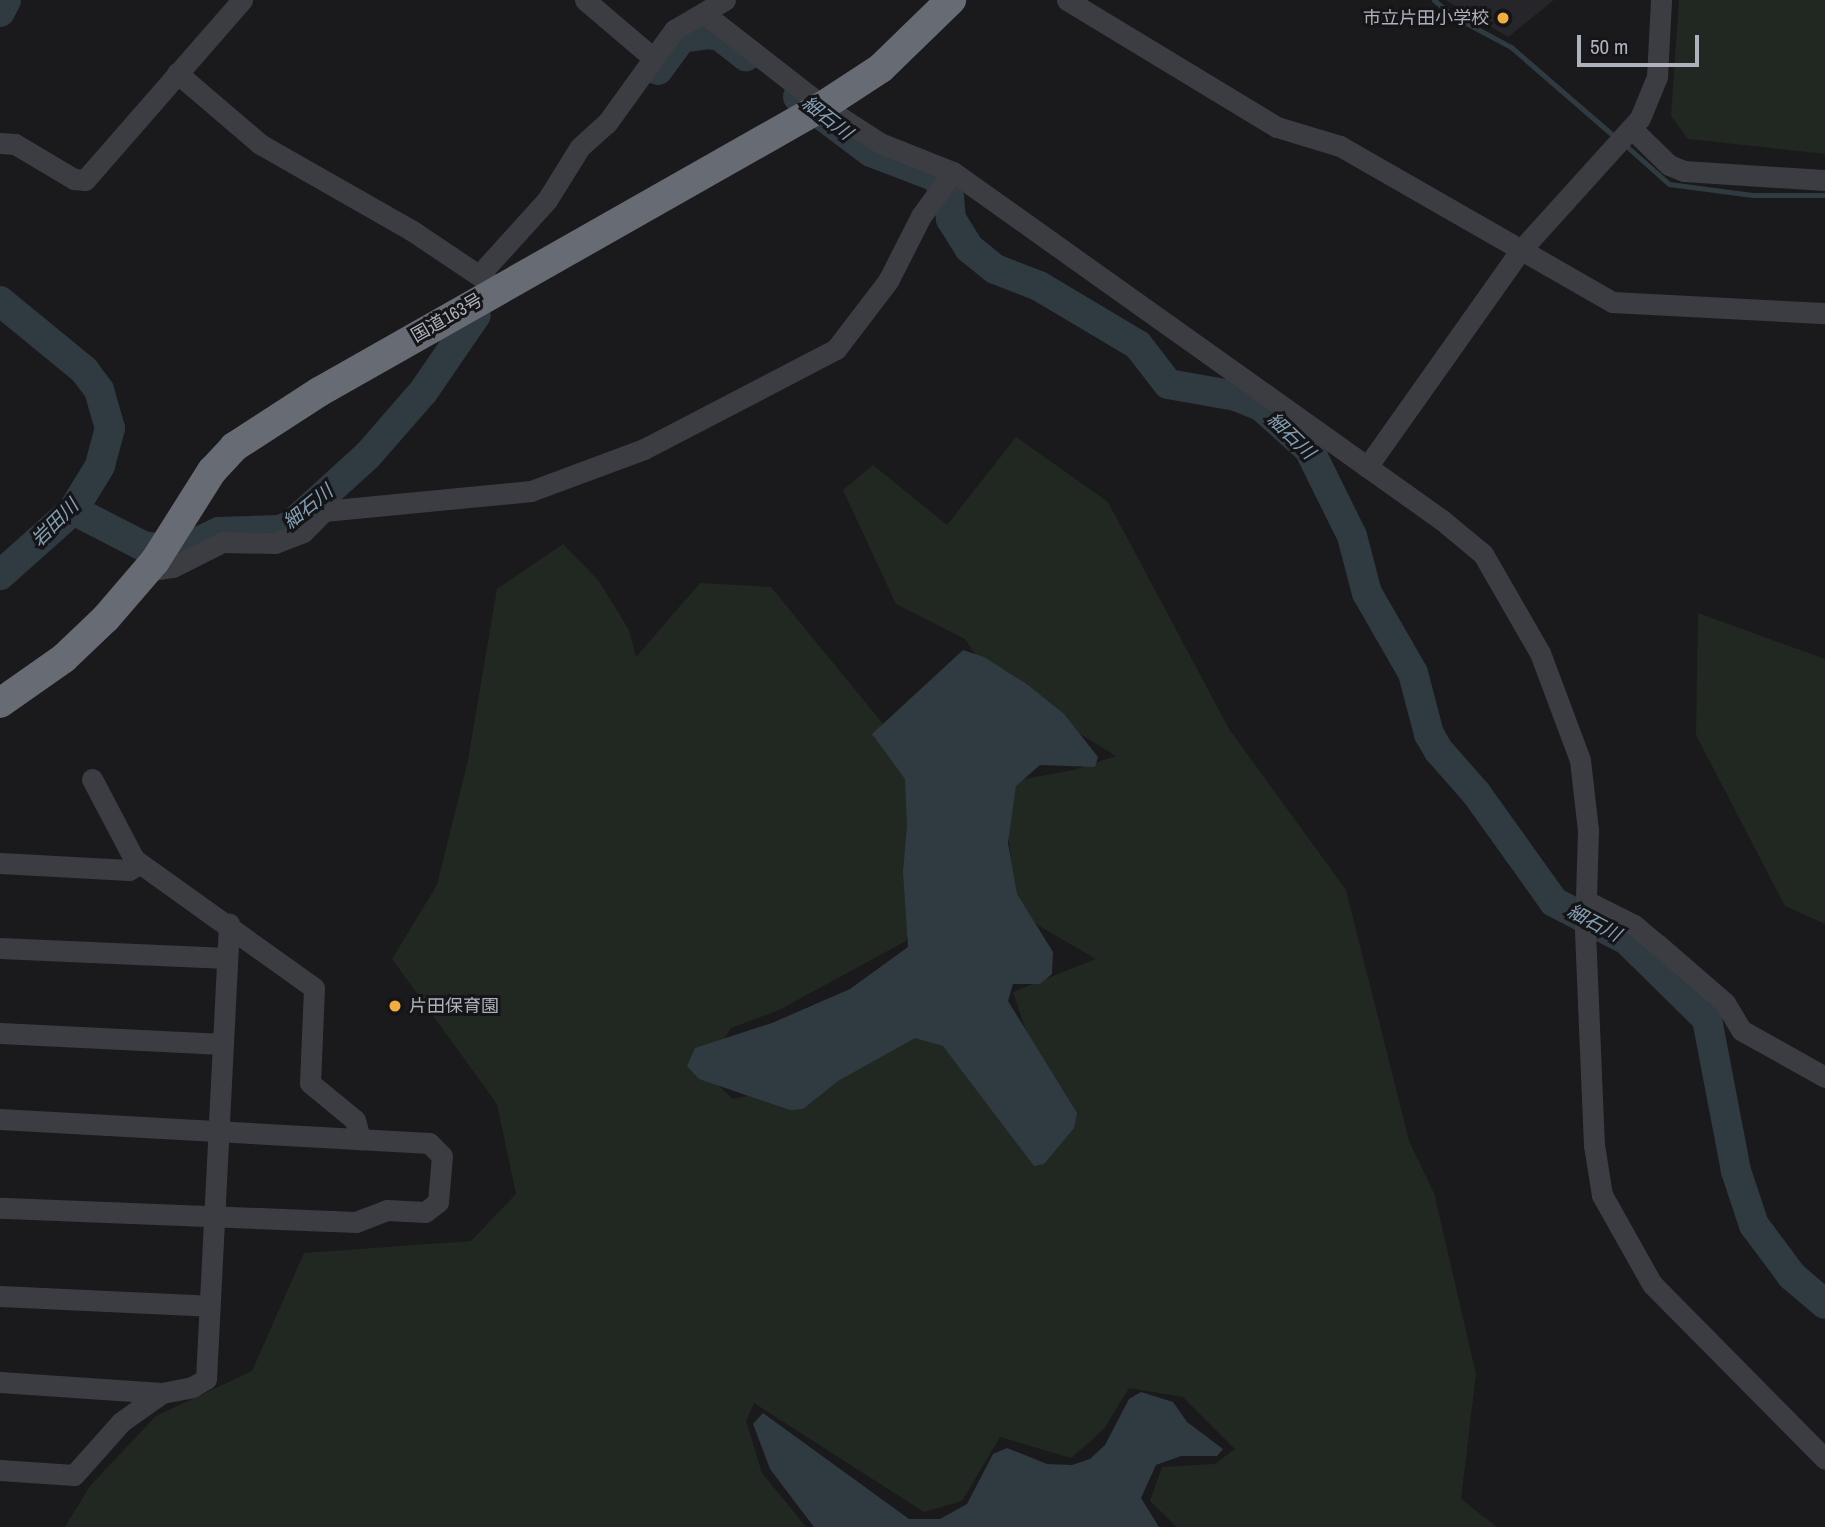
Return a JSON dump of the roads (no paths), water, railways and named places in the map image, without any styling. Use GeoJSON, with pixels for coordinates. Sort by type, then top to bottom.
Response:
{"type":"FeatureCollection","features":[{"type":"Feature","properties":{"kind":"highway","name":"国道163号"},"geometry":{"type":"LineString","coordinates":[[0,704],[64,659],[151,566],[212,471],[234,447],[490,281],[811,114],[881,68],[951,0]]}},
{"type":"Feature","properties":{"kind":"street"},"geometry":{"type":"LineString","coordinates":[[0,143],[15,144],[74,179],[85,180],[242,0]]}},
{"type":"Feature","properties":{"kind":"street"},"geometry":{"type":"LineString","coordinates":[[585,0],[652,57]]}},
{"type":"Feature","properties":{"kind":"street"},"geometry":{"type":"LineString","coordinates":[[177,73],[260,144],[490,281],[547,200],[580,147],[607,123],[674,30],[706,15],[725,0]]}},
{"type":"Feature","properties":{"kind":"street"},"geometry":{"type":"LineString","coordinates":[[1067,0],[1277,127],[1340,146],[1612,302],[1825,313]]}},
{"type":"Feature","properties":{"kind":"street"},"geometry":{"type":"LineString","coordinates":[[1367,467],[1520,251],[1623,137],[1654,88],[1661,0]]}},
{"type":"Feature","properties":{"kind":"street"},"geometry":{"type":"LineString","coordinates":[[706,15],[811,114],[951,175],[1367,467],[1483,554],[1522,617],[1559,697],[1580,760],[1588,830],[1585,931],[1596,1171],[1602,1195],[1652,1284],[1825,1459]]}},
{"type":"Feature","properties":{"kind":"street"},"geometry":{"type":"LineString","coordinates":[[1623,137],[1684,171],[1825,180]]}},
{"type":"Feature","properties":{"kind":"street"},"geometry":{"type":"LineString","coordinates":[[151,566],[173,567],[222,542],[275,543],[303,532],[324,511],[531,491],[644,449],[836,349],[888,281],[936,195],[951,175]]}},
{"type":"Feature","properties":{"kind":"street"},"geometry":{"type":"LineString","coordinates":[[92,779],[110,821],[139,864],[229,924],[314,988],[310,1083],[355,1120],[360,1139]]}},
{"type":"Feature","properties":{"kind":"street"},"geometry":{"type":"LineString","coordinates":[[0,863],[129,870],[139,864]]}},
{"type":"Feature","properties":{"kind":"street"},"geometry":{"type":"LineString","coordinates":[[1586,905],[1634,925],[1725,1003],[1741,1030],[1825,1077]]}},
{"type":"Feature","properties":{"kind":"street"},"geometry":{"type":"LineString","coordinates":[[0,1382],[162,1393],[192,1387],[206,1380],[229,924]]}},
{"type":"Feature","properties":{"kind":"street"},"geometry":{"type":"LineString","coordinates":[[0,948],[227,958]]}},
{"type":"Feature","properties":{"kind":"street"},"geometry":{"type":"LineString","coordinates":[[0,1033],[223,1044]]}},
{"type":"Feature","properties":{"kind":"street"},"geometry":{"type":"LineString","coordinates":[[0,1119],[429,1143],[442,1156],[438,1202],[425,1212],[387,1210],[356,1222],[214,1219],[0,1208]]}},
{"type":"Feature","properties":{"kind":"street"},"geometry":{"type":"LineString","coordinates":[[0,1296],[209,1306]]}},
{"type":"Feature","properties":{"kind":"street"},"geometry":{"type":"LineString","coordinates":[[0,1470],[74,1475],[110,1431],[162,1393]]}},
{"type":"Feature","properties":{"kind":"waterway","name":"岩田川"},"geometry":{"type":"LineString","coordinates":[[0,12],[6,0]]}},
{"type":"Feature","properties":{"kind":"waterway"},"geometry":{"type":"LineString","coordinates":[[1434,0],[1453,16],[1511,47],[1616,138]]}},
{"type":"Feature","properties":{"kind":"waterway","name":"細石川"},"geometry":{"type":"LineString","coordinates":[[658,70],[681,38],[709,34],[720,36],[746,56]]}},
{"type":"Feature","properties":{"kind":"waterway","name":"細石川"},"geometry":{"type":"LineString","coordinates":[[798,97],[871,152],[936,177],[949,197],[951,219],[969,248],[995,269],[1039,286],[1138,345],[1168,384],[1236,396],[1261,406],[1309,449],[1352,536],[1367,593],[1413,673],[1429,734],[1439,751],[1476,793],[1554,902],[1627,940],[1707,1019],[1736,1171],[1754,1225],[1792,1276],[1825,1304]]}},
{"type":"Feature","properties":{"kind":"waterway"},"geometry":{"type":"LineString","coordinates":[[1624,144],[1669,184],[1752,195],[1825,195]]}},
{"type":"Feature","properties":{"kind":"waterway","name":"岩田川"},"geometry":{"type":"LineString","coordinates":[[0,301],[84,370],[99,390],[110,428],[100,466],[73,510],[0,575]]}},
{"type":"Feature","properties":{"kind":"waterway","name":"細石川"},"geometry":{"type":"LineString","coordinates":[[73,510],[143,546],[178,551],[219,532],[279,530],[290,526],[368,455],[423,392],[476,315]]}},
{"type":"Feature","properties":{"kind":"place","name":"市立片田小学校"},"geometry":{"type":"Point","coordinates":[1503,18]}},
{"type":"Feature","properties":{"kind":"place","name":"片田保育園"},"geometry":{"type":"Point","coordinates":[395,1006]}}]}
